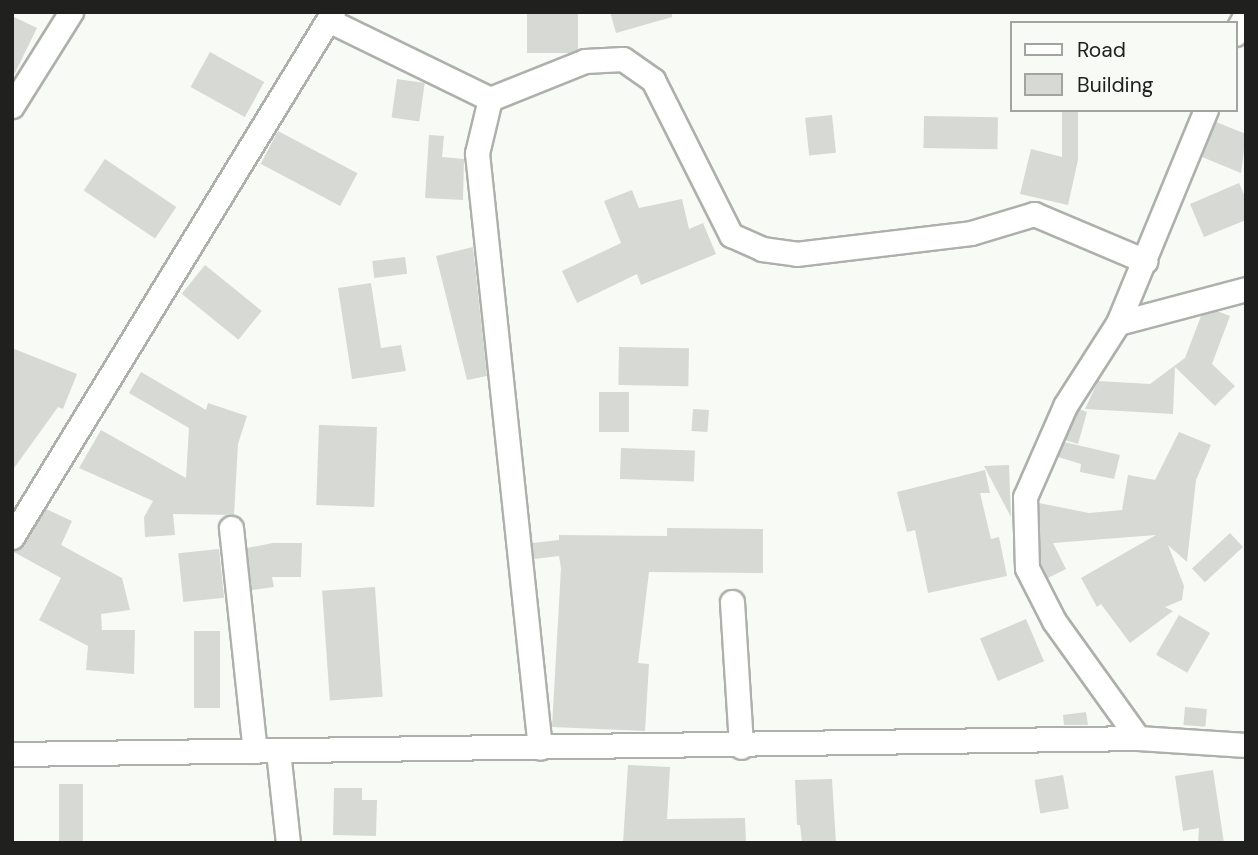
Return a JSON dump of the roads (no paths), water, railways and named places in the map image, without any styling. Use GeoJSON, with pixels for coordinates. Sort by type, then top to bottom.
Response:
{"type":"FeatureCollection","features":[{"type":"Feature","properties":{"kind":"street"},"geometry":{"type":"LineString","coordinates":[[12,106],[71,12]]}},
{"type":"Feature","properties":{"kind":"street"},"geometry":{"type":"LineString","coordinates":[[1237,30],[1246,14]]}},
{"type":"Feature","properties":{"kind":"street"},"geometry":{"type":"LineString","coordinates":[[12,537],[331,16],[490,99],[585,61],[623,59],[653,80],[731,236],[762,249],[796,254],[971,233],[1034,214],[1145,261]]}},
{"type":"Feature","properties":{"kind":"street"},"geometry":{"type":"LineString","coordinates":[[490,99],[477,153],[540,748]]}},
{"type":"Feature","properties":{"kind":"street"},"geometry":{"type":"LineString","coordinates":[[1138,738],[1054,621],[1027,568],[1025,497],[1065,406],[1118,323],[1205,112]]}},
{"type":"Feature","properties":{"kind":"street"},"geometry":{"type":"LineString","coordinates":[[1118,323],[1246,289]]}},
{"type":"Feature","properties":{"kind":"street"},"geometry":{"type":"LineString","coordinates":[[231,528],[255,751]]}},
{"type":"Feature","properties":{"kind":"street"},"geometry":{"type":"LineString","coordinates":[[732,602],[741,747]]}},
{"type":"Feature","properties":{"kind":"street"},"geometry":{"type":"LineString","coordinates":[[12,754],[741,747],[1138,738],[1246,745]]}},
{"type":"Feature","properties":{"kind":"street"},"geometry":{"type":"LineString","coordinates":[[278,751],[288,843]]}}]}
